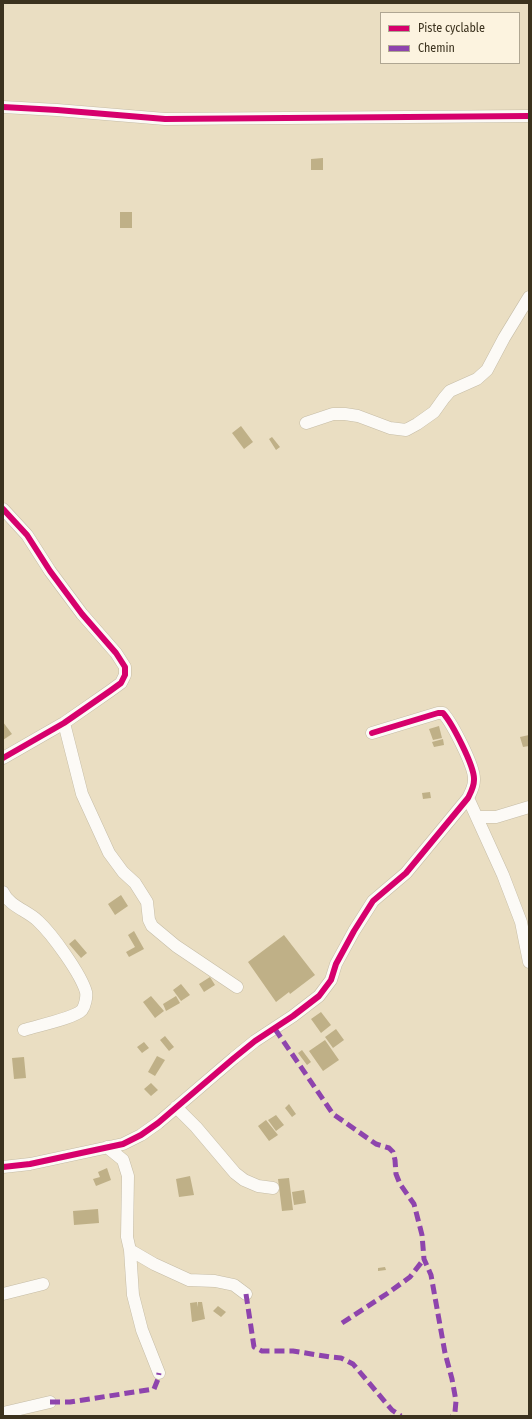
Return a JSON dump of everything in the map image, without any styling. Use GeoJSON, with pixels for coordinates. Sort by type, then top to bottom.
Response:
{"type":"FeatureCollection","features":[{"type":"Feature","properties":{"kind":"street"},"geometry":{"type":"LineString","coordinates":[[3,107],[165,119],[529,116]]}},
{"type":"Feature","properties":{"kind":"street"},"geometry":{"type":"LineString","coordinates":[[306,423],[333,414],[345,414],[358,416],[390,428],[406,430],[418,424],[434,412],[450,391],[476,379],[487,370],[504,338],[529,297]]}},
{"type":"Feature","properties":{"kind":"street"},"geometry":{"type":"LineString","coordinates":[[3,509],[27,535],[50,571],[82,614],[116,653],[125,667],[125,675],[121,683],[64,723],[3,758]]}},
{"type":"Feature","properties":{"kind":"street"},"geometry":{"type":"LineString","coordinates":[[3,1167],[30,1164],[123,1144],[141,1135],[158,1123],[255,1041],[293,1016],[319,996],[331,980],[336,964],[373,901],[406,873],[468,798],[472,789],[474,779],[471,765],[462,745],[442,713],[372,733]]}},
{"type":"Feature","properties":{"kind":"street"},"geometry":{"type":"LineString","coordinates":[[64,723],[82,794],[109,853],[123,872],[135,883],[147,902],[149,920],[152,926],[176,946],[237,987]]}},
{"type":"Feature","properties":{"kind":"street"},"geometry":{"type":"LineString","coordinates":[[468,798],[503,876],[521,922],[529,962]]}},
{"type":"Feature","properties":{"kind":"street"},"geometry":{"type":"LineString","coordinates":[[477,817],[496,817],[529,807]]}},
{"type":"Feature","properties":{"kind":"street"},"geometry":{"type":"LineString","coordinates":[[3,892],[11,902],[38,921],[48,932],[74,966],[86,993],[85,1005],[82,1010],[72,1016],[24,1030]]}},
{"type":"Feature","properties":{"kind":"street"},"geometry":{"type":"LineString","coordinates":[[176,1107],[196,1127],[235,1173],[244,1180],[258,1186],[273,1188]]}},
{"type":"Feature","properties":{"kind":"street"},"geometry":{"type":"LineString","coordinates":[[106,1147],[123,1160],[128,1176],[127,1237],[130,1250],[133,1295],[142,1330],[159,1373]]}},
{"type":"Feature","properties":{"kind":"street"},"geometry":{"type":"LineString","coordinates":[[130,1250],[154,1264],[189,1280],[215,1281],[234,1284],[246,1294]]}},
{"type":"Feature","properties":{"kind":"street"},"geometry":{"type":"LineString","coordinates":[[3,1294],[43,1284]]}},
{"type":"Feature","properties":{"kind":"street"},"geometry":{"type":"LineString","coordinates":[[3,1413],[50,1402]]}},
{"type":"Feature","properties":{"kind":"building"},"geometry":{"type":"Polygon","coordinates":[[[323,158],[323,170],[311,170],[311,159],[323,158]]]}},
{"type":"Feature","properties":{"kind":"building"},"geometry":{"type":"Polygon","coordinates":[[[120,212],[132,212],[132,228],[120,228],[120,212]]]}},
{"type":"Feature","properties":{"kind":"building"},"geometry":{"type":"Polygon","coordinates":[[[241,426],[253,442],[244,449],[232,433],[241,426]]]}},
{"type":"Feature","properties":{"kind":"building"},"geometry":{"type":"Polygon","coordinates":[[[272,437],[280,447],[276,450],[269,439],[272,437]]]}},
{"type":"Feature","properties":{"kind":"building"},"geometry":{"type":"Polygon","coordinates":[[[3,722],[12,734],[3,740],[3,722]]]}},
{"type":"Feature","properties":{"kind":"building"},"geometry":{"type":"Polygon","coordinates":[[[439,726],[442,738],[433,740],[429,729],[439,726]]]}},
{"type":"Feature","properties":{"kind":"building"},"geometry":{"type":"Polygon","coordinates":[[[529,735],[529,746],[523,747],[520,737],[529,735]]]}},
{"type":"Feature","properties":{"kind":"building"},"geometry":{"type":"Polygon","coordinates":[[[443,739],[444,745],[434,747],[432,742],[443,739]]]}},
{"type":"Feature","properties":{"kind":"building"},"geometry":{"type":"Polygon","coordinates":[[[430,792],[431,798],[423,799],[422,793],[430,792]]]}},
{"type":"Feature","properties":{"kind":"building"},"geometry":{"type":"Polygon","coordinates":[[[121,895],[128,906],[115,915],[108,904],[121,895]]]}},
{"type":"Feature","properties":{"kind":"building"},"geometry":{"type":"Polygon","coordinates":[[[134,931],[144,949],[129,957],[126,952],[135,947],[128,935],[134,931]]]}},
{"type":"Feature","properties":{"kind":"building"},"geometry":{"type":"Polygon","coordinates":[[[284,935],[315,975],[290,994],[289,992],[276,1002],[248,962],[284,935]]]}},
{"type":"Feature","properties":{"kind":"building"},"geometry":{"type":"Polygon","coordinates":[[[75,939],[87,953],[81,958],[69,944],[75,939]]]}},
{"type":"Feature","properties":{"kind":"building"},"geometry":{"type":"Polygon","coordinates":[[[210,977],[215,985],[204,992],[199,984],[210,977]]]}},
{"type":"Feature","properties":{"kind":"building"},"geometry":{"type":"Polygon","coordinates":[[[181,984],[190,995],[181,1001],[173,990],[181,984]]]}},
{"type":"Feature","properties":{"kind":"building"},"geometry":{"type":"Polygon","coordinates":[[[151,996],[164,1011],[155,1018],[143,1002],[151,996]]]}},
{"type":"Feature","properties":{"kind":"building"},"geometry":{"type":"Polygon","coordinates":[[[176,996],[180,1003],[166,1011],[163,1004],[176,996]]]}},
{"type":"Feature","properties":{"kind":"building"},"geometry":{"type":"Polygon","coordinates":[[[321,1012],[331,1025],[321,1033],[311,1019],[321,1012]]]}},
{"type":"Feature","properties":{"kind":"building"},"geometry":{"type":"Polygon","coordinates":[[[336,1029],[344,1040],[333,1048],[325,1037],[336,1029]]]}},
{"type":"Feature","properties":{"kind":"building"},"geometry":{"type":"Polygon","coordinates":[[[165,1036],[174,1047],[169,1051],[160,1040],[165,1036]]]}},
{"type":"Feature","properties":{"kind":"building"},"geometry":{"type":"Polygon","coordinates":[[[325,1040],[339,1060],[323,1071],[309,1051],[325,1040]]]}},
{"type":"Feature","properties":{"kind":"building"},"geometry":{"type":"Polygon","coordinates":[[[144,1042],[149,1048],[142,1053],[137,1047],[144,1042]]]}},
{"type":"Feature","properties":{"kind":"building"},"geometry":{"type":"Polygon","coordinates":[[[302,1050],[311,1062],[307,1065],[298,1053],[302,1050]]]}},
{"type":"Feature","properties":{"kind":"building"},"geometry":{"type":"Polygon","coordinates":[[[157,1056],[165,1060],[155,1076],[148,1072],[157,1056]]]}},
{"type":"Feature","properties":{"kind":"building"},"geometry":{"type":"Polygon","coordinates":[[[24,1057],[26,1078],[14,1079],[12,1058],[24,1057]]]}},
{"type":"Feature","properties":{"kind":"building"},"geometry":{"type":"Polygon","coordinates":[[[151,1083],[158,1090],[151,1096],[144,1089],[151,1083]]]}},
{"type":"Feature","properties":{"kind":"building"},"geometry":{"type":"Polygon","coordinates":[[[289,1104],[296,1114],[292,1117],[285,1108],[289,1104]]]}},
{"type":"Feature","properties":{"kind":"building"},"geometry":{"type":"Polygon","coordinates":[[[276,1115],[284,1125],[276,1131],[268,1120],[276,1115]]]}},
{"type":"Feature","properties":{"kind":"building"},"geometry":{"type":"Polygon","coordinates":[[[266,1120],[278,1135],[269,1141],[258,1126],[266,1120]]]}},
{"type":"Feature","properties":{"kind":"building"},"geometry":{"type":"Polygon","coordinates":[[[107,1168],[111,1180],[96,1186],[93,1179],[100,1177],[98,1172],[107,1168]]]}},
{"type":"Feature","properties":{"kind":"building"},"geometry":{"type":"Polygon","coordinates":[[[190,1176],[194,1195],[179,1197],[176,1179],[190,1176]]]}},
{"type":"Feature","properties":{"kind":"building"},"geometry":{"type":"Polygon","coordinates":[[[289,1178],[293,1210],[282,1211],[278,1179],[289,1178]]]}},
{"type":"Feature","properties":{"kind":"building"},"geometry":{"type":"Polygon","coordinates":[[[304,1190],[306,1203],[294,1205],[292,1192],[304,1190]]]}},
{"type":"Feature","properties":{"kind":"building"},"geometry":{"type":"Polygon","coordinates":[[[98,1209],[99,1223],[74,1225],[73,1211],[98,1209]]]}},
{"type":"Feature","properties":{"kind":"building"},"geometry":{"type":"Polygon","coordinates":[[[385,1267],[386,1270],[378,1271],[378,1268],[385,1267]]]}},
{"type":"Feature","properties":{"kind":"building"},"geometry":{"type":"Polygon","coordinates":[[[197,1302],[198,1307],[198,1302],[202,1302],[205,1319],[192,1322],[190,1303],[197,1302]]]}},
{"type":"Feature","properties":{"kind":"building"},"geometry":{"type":"Polygon","coordinates":[[[218,1306],[226,1312],[221,1317],[213,1311],[218,1306]]]}},
{"type":"Feature","properties":{"kind":"marked path"},"geometry":{"type":"LineString","coordinates":[[275,1029],[333,1114],[376,1144],[389,1148],[393,1152],[396,1174],[400,1184],[414,1204],[422,1235],[424,1259],[431,1275],[445,1353],[456,1401],[455,1412],[452,1416]]}},
{"type":"Feature","properties":{"kind":"marked path"},"geometry":{"type":"LineString","coordinates":[[342,1323],[410,1277],[424,1259]]}},
{"type":"Feature","properties":{"kind":"marked path"},"geometry":{"type":"LineString","coordinates":[[246,1294],[254,1347],[262,1351],[293,1351],[341,1358],[353,1364],[392,1410],[401,1416]]}},
{"type":"Feature","properties":{"kind":"marked path"},"geometry":{"type":"LineString","coordinates":[[50,1402],[70,1402],[154,1389],[159,1373]]}},
{"type":"Feature","properties":{"kind":"cycle path"},"geometry":{"type":"LineString","coordinates":[[3,107],[165,119],[529,116]]}},
{"type":"Feature","properties":{"kind":"cycle path"},"geometry":{"type":"LineString","coordinates":[[3,509],[27,535],[50,571],[82,614],[116,653],[125,667],[125,675],[121,683],[64,723],[3,758]]}},
{"type":"Feature","properties":{"kind":"cycle path"},"geometry":{"type":"LineString","coordinates":[[3,1167],[30,1164],[123,1144],[141,1135],[158,1123],[255,1041],[293,1016],[319,996],[331,980],[336,964],[373,901],[406,873],[468,798],[473,785],[474,780],[471,765],[457,735],[443,713],[438,713],[372,733]]}}]}
